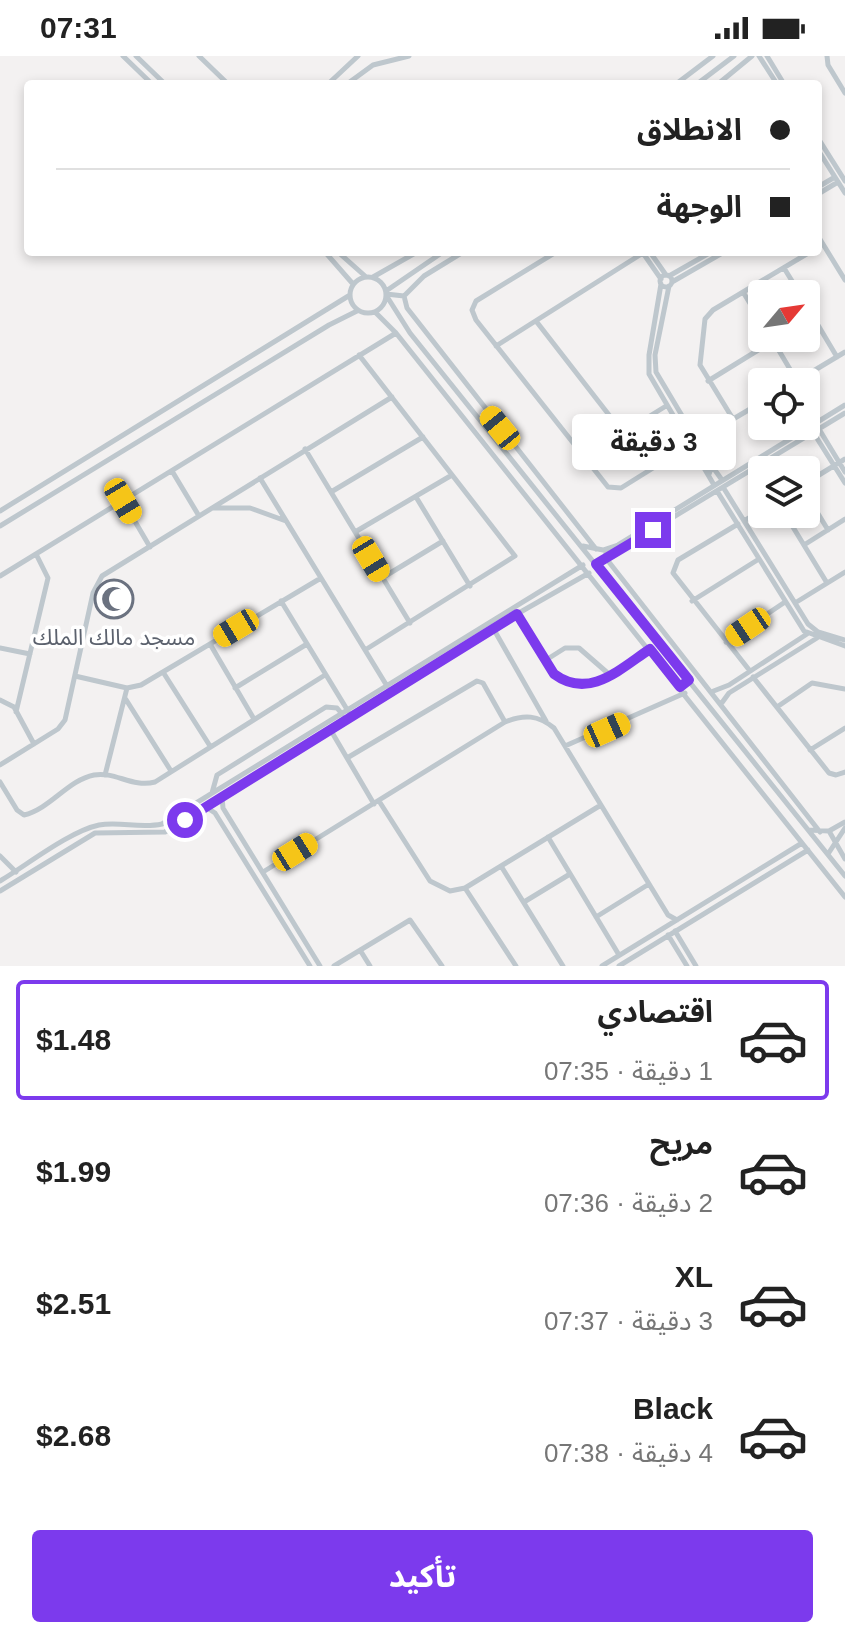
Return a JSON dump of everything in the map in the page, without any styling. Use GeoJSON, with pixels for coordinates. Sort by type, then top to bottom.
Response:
{"type":"FeatureCollection","features":[{"type":"Feature","properties":{"kind":"street"},"geometry":{"type":"LineString","coordinates":[[123,56],[148,80]]}},
{"type":"Feature","properties":{"kind":"street"},"geometry":{"type":"LineString","coordinates":[[136,56],[161,80]]}},
{"type":"Feature","properties":{"kind":"street"},"geometry":{"type":"LineString","coordinates":[[199,56],[224,80]]}},
{"type":"Feature","properties":{"kind":"street"},"geometry":{"type":"LineString","coordinates":[[332,80],[358,56]]}},
{"type":"Feature","properties":{"kind":"street"},"geometry":{"type":"LineString","coordinates":[[352,80],[373,65],[409,56]]}},
{"type":"Feature","properties":{"kind":"street"},"geometry":{"type":"LineString","coordinates":[[681,80],[713,56]]}},
{"type":"Feature","properties":{"kind":"street"},"geometry":{"type":"LineString","coordinates":[[702,80],[734,56]]}},
{"type":"Feature","properties":{"kind":"street"},"geometry":{"type":"LineString","coordinates":[[723,80],[752,56]]}},
{"type":"Feature","properties":{"kind":"street"},"geometry":{"type":"LineString","coordinates":[[759,56],[774,80]]}},
{"type":"Feature","properties":{"kind":"street"},"geometry":{"type":"LineString","coordinates":[[767,56],[782,80]]}},
{"type":"Feature","properties":{"kind":"street"},"geometry":{"type":"LineString","coordinates":[[827,56],[828,65],[845,93]]}},
{"type":"Feature","properties":{"kind":"street"},"geometry":{"type":"LineString","coordinates":[[822,145],[841,176],[845,193]]}},
{"type":"Feature","properties":{"kind":"street"},"geometry":{"type":"LineString","coordinates":[[822,155],[841,176]]}},
{"type":"Feature","properties":{"kind":"street"},"geometry":{"type":"LineString","coordinates":[[822,185],[841,176]]}},
{"type":"Feature","properties":{"kind":"street"},"geometry":{"type":"LineString","coordinates":[[822,191],[841,176]]}},
{"type":"Feature","properties":{"kind":"street"},"geometry":{"type":"LineString","coordinates":[[822,249],[845,280]]}},
{"type":"Feature","properties":{"kind":"street"},"geometry":{"type":"LineString","coordinates":[[335,256],[353,284],[350,295],[357,311]]}},
{"type":"Feature","properties":{"kind":"street"},"geometry":{"type":"LineString","coordinates":[[337,256],[381,282],[410,333],[845,876]]}},
{"type":"Feature","properties":{"kind":"street"},"geometry":{"type":"LineString","coordinates":[[353,284],[387,272],[411,256]]}},
{"type":"Feature","properties":{"kind":"street"},"geometry":{"type":"LineString","coordinates":[[419,256],[424,264]]}},
{"type":"Feature","properties":{"kind":"street"},"geometry":{"type":"LineString","coordinates":[[0,526],[343,316],[357,311],[375,312],[383,306],[386,293],[437,256]]}},
{"type":"Feature","properties":{"kind":"street"},"geometry":{"type":"LineString","coordinates":[[404,296],[419,280],[457,256]]}},
{"type":"Feature","properties":{"kind":"street"},"geometry":{"type":"LineString","coordinates":[[550,256],[474,304],[474,317],[608,487],[619,489],[748,410]]}},
{"type":"Feature","properties":{"kind":"street"},"geometry":{"type":"LineString","coordinates":[[496,346],[637,256]]}},
{"type":"Feature","properties":{"kind":"street"},"geometry":{"type":"LineString","coordinates":[[646,256],[666,280]]}},
{"type":"Feature","properties":{"kind":"street"},"geometry":{"type":"LineString","coordinates":[[652,256],[666,280],[655,355],[656,372],[709,475],[795,603],[814,630],[845,643]]}},
{"type":"Feature","properties":{"kind":"street"},"geometry":{"type":"LineString","coordinates":[[702,256],[666,280],[648,361],[651,380],[666,406],[712,466],[719,486]]}},
{"type":"Feature","properties":{"kind":"street"},"geometry":{"type":"LineString","coordinates":[[666,280],[716,256]]}},
{"type":"Feature","properties":{"kind":"street"},"geometry":{"type":"LineString","coordinates":[[733,419],[708,381],[700,361],[705,319],[713,310],[804,256]]}},
{"type":"Feature","properties":{"kind":"street"},"geometry":{"type":"LineString","coordinates":[[784,268],[791,280]]}},
{"type":"Feature","properties":{"kind":"street"},"geometry":{"type":"LineString","coordinates":[[743,292],[748,300]]}},
{"type":"Feature","properties":{"kind":"street"},"geometry":{"type":"LineString","coordinates":[[386,293],[404,296]]}},
{"type":"Feature","properties":{"kind":"street"},"geometry":{"type":"LineString","coordinates":[[0,511],[350,295]]}},
{"type":"Feature","properties":{"kind":"street"},"geometry":{"type":"LineString","coordinates":[[404,296],[413,319],[596,549]]}},
{"type":"Feature","properties":{"kind":"street"},"geometry":{"type":"LineString","coordinates":[[375,312],[396,333],[583,565],[845,897]]}},
{"type":"Feature","properties":{"kind":"street"},"geometry":{"type":"LineString","coordinates":[[536,321],[623,433]]}},
{"type":"Feature","properties":{"kind":"street"},"geometry":{"type":"LineString","coordinates":[[820,328],[837,357]]}},
{"type":"Feature","properties":{"kind":"street"},"geometry":{"type":"LineString","coordinates":[[0,576],[396,333]]}},
{"type":"Feature","properties":{"kind":"street"},"geometry":{"type":"LineString","coordinates":[[708,381],[753,352]]}},
{"type":"Feature","properties":{"kind":"street"},"geometry":{"type":"LineString","coordinates":[[818,368],[845,352]]}},
{"type":"Feature","properties":{"kind":"street"},"geometry":{"type":"LineString","coordinates":[[359,355],[515,554],[514,559],[365,650]]}},
{"type":"Feature","properties":{"kind":"street"},"geometry":{"type":"LineString","coordinates":[[0,765],[58,729],[65,720],[94,587],[102,576],[392,397]]}},
{"type":"Feature","properties":{"kind":"street"},"geometry":{"type":"LineString","coordinates":[[596,564],[845,405]]}},
{"type":"Feature","properties":{"kind":"street"},"geometry":{"type":"LineString","coordinates":[[584,457],[666,406]]}},
{"type":"Feature","properties":{"kind":"street"},"geometry":{"type":"LineString","coordinates":[[820,428],[845,413]]}},
{"type":"Feature","properties":{"kind":"street"},"geometry":{"type":"LineString","coordinates":[[820,436],[845,472]]}},
{"type":"Feature","properties":{"kind":"street"},"geometry":{"type":"LineString","coordinates":[[331,493],[423,437]]}},
{"type":"Feature","properties":{"kind":"street"},"geometry":{"type":"LineString","coordinates":[[770,454],[797,440]]}},
{"type":"Feature","properties":{"kind":"street"},"geometry":{"type":"LineString","coordinates":[[305,449],[410,623]]}},
{"type":"Feature","properties":{"kind":"street"},"geometry":{"type":"LineString","coordinates":[[820,474],[839,462]]}},
{"type":"Feature","properties":{"kind":"street"},"geometry":{"type":"LineString","coordinates":[[839,462],[845,483]]}},
{"type":"Feature","properties":{"kind":"street"},"geometry":{"type":"LineString","coordinates":[[709,475],[712,466]]}},
{"type":"Feature","properties":{"kind":"street"},"geometry":{"type":"LineString","coordinates":[[172,471],[199,516]]}},
{"type":"Feature","properties":{"kind":"street"},"geometry":{"type":"LineString","coordinates":[[355,532],[452,475]]}},
{"type":"Feature","properties":{"kind":"street"},"geometry":{"type":"LineString","coordinates":[[260,478],[387,686]]}},
{"type":"Feature","properties":{"kind":"street"},"geometry":{"type":"LineString","coordinates":[[416,497],[470,586]]}},
{"type":"Feature","properties":{"kind":"street"},"geometry":{"type":"LineString","coordinates":[[123,501],[150,547]]}},
{"type":"Feature","properties":{"kind":"street"},"geometry":{"type":"LineString","coordinates":[[212,509],[250,508],[287,521]]}},
{"type":"Feature","properties":{"kind":"street"},"geometry":{"type":"LineString","coordinates":[[581,546],[607,549],[678,511]]}},
{"type":"Feature","properties":{"kind":"street"},"geometry":{"type":"LineString","coordinates":[[820,517],[828,530]]}},
{"type":"Feature","properties":{"kind":"street"},"geometry":{"type":"LineString","coordinates":[[748,518],[676,563],[674,576],[829,773],[836,775],[845,772]]}},
{"type":"Feature","properties":{"kind":"street"},"geometry":{"type":"LineString","coordinates":[[804,545],[845,519]]}},
{"type":"Feature","properties":{"kind":"street"},"geometry":{"type":"LineString","coordinates":[[741,522],[759,559],[807,634],[845,643]]}},
{"type":"Feature","properties":{"kind":"street"},"geometry":{"type":"LineString","coordinates":[[794,528],[827,583]]}},
{"type":"Feature","properties":{"kind":"street"},"geometry":{"type":"LineString","coordinates":[[382,578],[443,541]]}},
{"type":"Feature","properties":{"kind":"street"},"geometry":{"type":"LineString","coordinates":[[607,549],[606,559],[820,832]]}},
{"type":"Feature","properties":{"kind":"street"},"geometry":{"type":"LineString","coordinates":[[16,712],[48,578],[36,554]]}},
{"type":"Feature","properties":{"kind":"street"},"geometry":{"type":"LineString","coordinates":[[692,601],[759,559]]}},
{"type":"Feature","properties":{"kind":"street"},"geometry":{"type":"LineString","coordinates":[[0,891],[93,826],[162,824],[330,729],[517,614],[583,565]]}},
{"type":"Feature","properties":{"kind":"street"},"geometry":{"type":"LineString","coordinates":[[795,603],[845,572]]}},
{"type":"Feature","properties":{"kind":"street"},"geometry":{"type":"LineString","coordinates":[[0,881],[95,833],[165,832],[387,686],[561,584],[589,573]]}},
{"type":"Feature","properties":{"kind":"street"},"geometry":{"type":"LineString","coordinates":[[75,676],[127,688],[141,685],[321,578]]}},
{"type":"Feature","properties":{"kind":"street"},"geometry":{"type":"LineString","coordinates":[[281,601],[345,712]]}},
{"type":"Feature","properties":{"kind":"street"},"geometry":{"type":"LineString","coordinates":[[726,642],[785,602]]}},
{"type":"Feature","properties":{"kind":"street"},"geometry":{"type":"LineString","coordinates":[[517,614],[554,674],[574,685],[595,684],[650,649]]}},
{"type":"Feature","properties":{"kind":"street"},"geometry":{"type":"LineString","coordinates":[[493,628],[546,721],[565,746],[668,915],[677,920]]}},
{"type":"Feature","properties":{"kind":"street"},"geometry":{"type":"LineString","coordinates":[[711,692],[751,674],[807,634]]}},
{"type":"Feature","properties":{"kind":"street"},"geometry":{"type":"LineString","coordinates":[[781,655],[817,638]]}},
{"type":"Feature","properties":{"kind":"street"},"geometry":{"type":"LineString","coordinates":[[210,644],[254,719]]}},
{"type":"Feature","properties":{"kind":"street"},"geometry":{"type":"LineString","coordinates":[[235,688],[307,644]]}},
{"type":"Feature","properties":{"kind":"street"},"geometry":{"type":"LineString","coordinates":[[0,648],[30,654]]}},
{"type":"Feature","properties":{"kind":"street"},"geometry":{"type":"LineString","coordinates":[[546,660],[565,648],[579,648],[610,675]]}},
{"type":"Feature","properties":{"kind":"street"},"geometry":{"type":"LineString","coordinates":[[163,672],[210,746]]}},
{"type":"Feature","properties":{"kind":"street"},"geometry":{"type":"LineString","coordinates":[[721,705],[727,695],[751,674]]}},
{"type":"Feature","properties":{"kind":"street"},"geometry":{"type":"LineString","coordinates":[[0,782],[17,810],[28,814],[86,778],[105,775],[146,784],[325,675]]}},
{"type":"Feature","properties":{"kind":"street"},"geometry":{"type":"LineString","coordinates":[[680,687],[689,680]]}},
{"type":"Feature","properties":{"kind":"street"},"geometry":{"type":"LineString","coordinates":[[347,758],[477,681],[483,683],[505,722]]}},
{"type":"Feature","properties":{"kind":"street"},"geometry":{"type":"LineString","coordinates":[[777,707],[812,683],[845,689]]}},
{"type":"Feature","properties":{"kind":"street"},"geometry":{"type":"LineString","coordinates":[[105,775],[127,688]]}},
{"type":"Feature","properties":{"kind":"street"},"geometry":{"type":"LineString","coordinates":[[722,688],[727,695]]}},
{"type":"Feature","properties":{"kind":"street"},"geometry":{"type":"LineString","coordinates":[[565,746],[685,693]]}},
{"type":"Feature","properties":{"kind":"street"},"geometry":{"type":"LineString","coordinates":[[125,698],[171,771]]}},
{"type":"Feature","properties":{"kind":"street"},"geometry":{"type":"LineString","coordinates":[[0,700],[16,712],[34,744]]}},
{"type":"Feature","properties":{"kind":"street"},"geometry":{"type":"LineString","coordinates":[[212,793],[217,775],[326,707],[345,712]]}},
{"type":"Feature","properties":{"kind":"street"},"geometry":{"type":"LineString","coordinates":[[263,872],[505,722],[526,716],[546,721]]}},
{"type":"Feature","properties":{"kind":"street"},"geometry":{"type":"LineString","coordinates":[[810,750],[845,728]]}},
{"type":"Feature","properties":{"kind":"street"},"geometry":{"type":"LineString","coordinates":[[330,729],[432,884],[446,891],[465,888],[601,805]]}},
{"type":"Feature","properties":{"kind":"street"},"geometry":{"type":"LineString","coordinates":[[222,797],[223,808],[320,966]]}},
{"type":"Feature","properties":{"kind":"street"},"geometry":{"type":"LineString","coordinates":[[205,807],[215,813],[310,966]]}},
{"type":"Feature","properties":{"kind":"street"},"geometry":{"type":"LineString","coordinates":[[808,830],[829,831],[845,822]]}},
{"type":"Feature","properties":{"kind":"street"},"geometry":{"type":"LineString","coordinates":[[828,855],[845,828]]}},
{"type":"Feature","properties":{"kind":"street"},"geometry":{"type":"LineString","coordinates":[[829,831],[845,859]]}},
{"type":"Feature","properties":{"kind":"street"},"geometry":{"type":"LineString","coordinates":[[548,837],[619,955]]}},
{"type":"Feature","properties":{"kind":"street"},"geometry":{"type":"LineString","coordinates":[[602,966],[802,843]]}},
{"type":"Feature","properties":{"kind":"street"},"geometry":{"type":"LineString","coordinates":[[619,966],[808,850]]}},
{"type":"Feature","properties":{"kind":"street"},"geometry":{"type":"LineString","coordinates":[[0,856],[16,872]]}},
{"type":"Feature","properties":{"kind":"street"},"geometry":{"type":"LineString","coordinates":[[501,866],[563,966]]}},
{"type":"Feature","properties":{"kind":"street"},"geometry":{"type":"LineString","coordinates":[[524,902],[570,874]]}},
{"type":"Feature","properties":{"kind":"street"},"geometry":{"type":"LineString","coordinates":[[596,917],[649,884]]}},
{"type":"Feature","properties":{"kind":"street"},"geometry":{"type":"LineString","coordinates":[[465,888],[516,966]]}},
{"type":"Feature","properties":{"kind":"street"},"geometry":{"type":"LineString","coordinates":[[705,903],[709,910]]}},
{"type":"Feature","properties":{"kind":"street"},"geometry":{"type":"LineString","coordinates":[[668,915],[668,925]]}},
{"type":"Feature","properties":{"kind":"street"},"geometry":{"type":"LineString","coordinates":[[334,966],[410,920],[442,966]]}},
{"type":"Feature","properties":{"kind":"street"},"geometry":{"type":"LineString","coordinates":[[675,931],[696,966]]}},
{"type":"Feature","properties":{"kind":"street"},"geometry":{"type":"LineString","coordinates":[[668,935],[687,966]]}},
{"type":"Feature","properties":{"kind":"street"},"geometry":{"type":"LineString","coordinates":[[360,950],[370,966]]}},
{"type":"Feature","properties":{"kind":"place","name":"مسجد مالك الملك"},"geometry":{"type":"Point","coordinates":[114,599]}},
{"type":"Feature","properties":{"kind":"route"},"geometry":{"type":"LineString","coordinates":[[185,820],[517,614],[554,674],[563,681],[574,685],[595,684],[650,649],[680,687],[689,680],[596,564],[653,530]]}}]}
